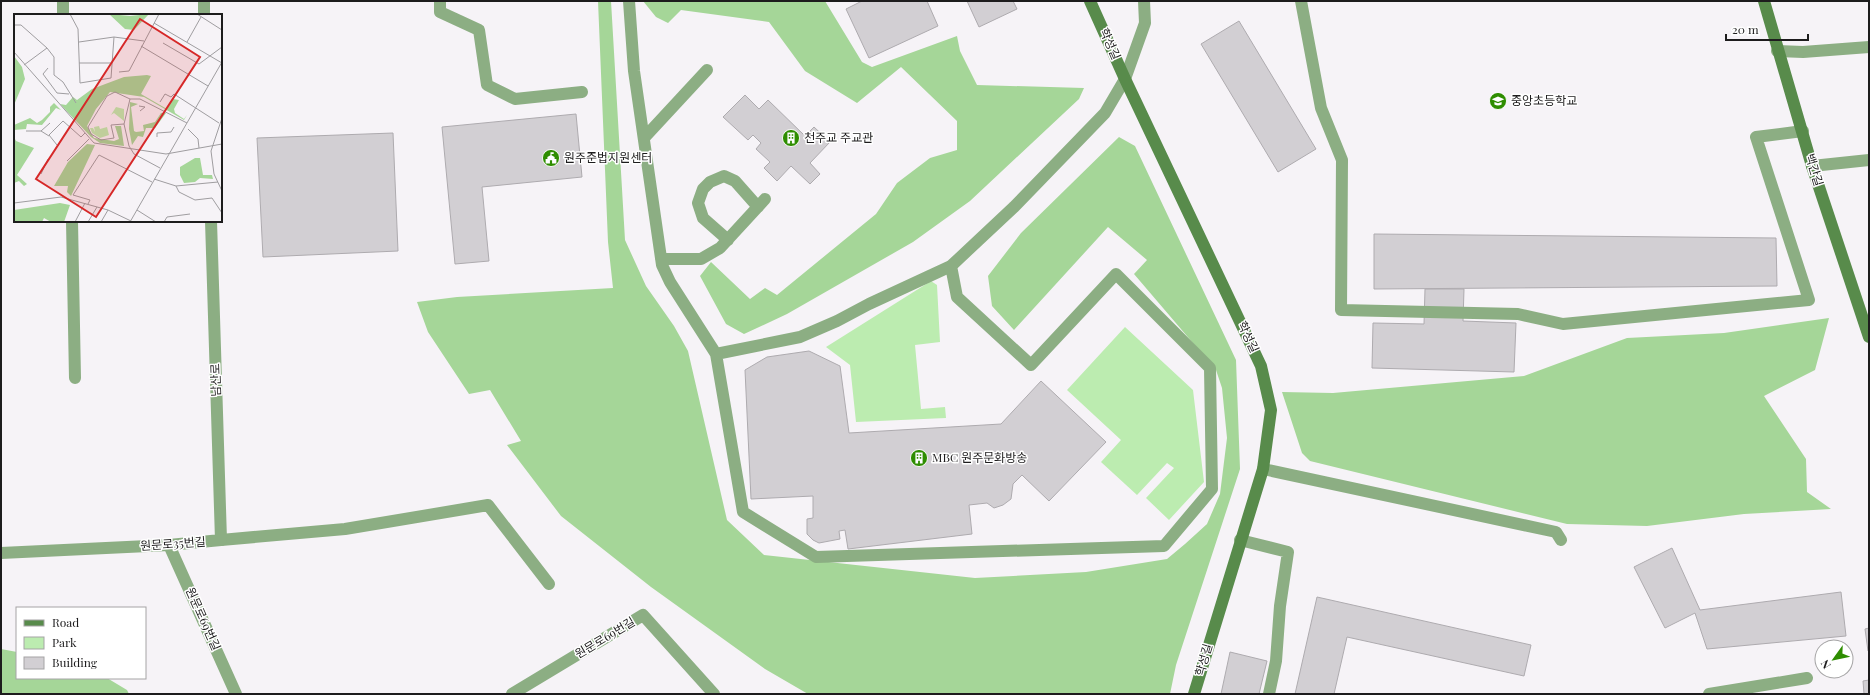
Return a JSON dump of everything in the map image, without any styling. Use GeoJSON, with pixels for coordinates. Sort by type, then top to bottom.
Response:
{"type":"FeatureCollection","features":[{"type":"Feature","properties":{"kind":"street"},"geometry":{"type":"LineString","coordinates":[[63,1],[63,14]]}},
{"type":"Feature","properties":{"kind":"street"},"geometry":{"type":"LineString","coordinates":[[204,1],[204,14]]}},
{"type":"Feature","properties":{"kind":"street"},"geometry":{"type":"LineString","coordinates":[[440,1],[440,12],[479,30],[487,85],[515,99],[582,92]]}},
{"type":"Feature","properties":{"kind":"street"},"geometry":{"type":"LineString","coordinates":[[629,1],[634,71],[662,265],[670,282],[716,354],[743,512],[816,557],[1164,546],[1212,489],[1210,368],[1116,274],[1031,365],[957,297],[951,266]]}},
{"type":"Feature","properties":{"kind":"street","name":"학성길"},"geometry":{"type":"LineString","coordinates":[[1090,1],[1125,79],[1261,366],[1271,410],[1263,469],[1194,694]]}},
{"type":"Feature","properties":{"kind":"street"},"geometry":{"type":"LineString","coordinates":[[716,354],[800,337],[837,321],[869,304],[951,266],[1014,207],[1105,113],[1125,79],[1145,23],[1144,1]]}},
{"type":"Feature","properties":{"kind":"street"},"geometry":{"type":"LineString","coordinates":[[1301,1],[1321,108],[1342,160],[1341,310],[1518,314],[1563,324],[1809,300],[1756,137],[1803,131]]}},
{"type":"Feature","properties":{"kind":"street","name":"백간길"},"geometry":{"type":"LineString","coordinates":[[1764,1],[1812,166],[1869,337]]}},
{"type":"Feature","properties":{"kind":"street"},"geometry":{"type":"LineString","coordinates":[[1778,51],[1803,52],[1869,47]]}},
{"type":"Feature","properties":{"kind":"street"},"geometry":{"type":"LineString","coordinates":[[644,138],[707,70]]}},
{"type":"Feature","properties":{"kind":"street"},"geometry":{"type":"LineString","coordinates":[[1812,166],[1869,160]]}},
{"type":"Feature","properties":{"kind":"street"},"geometry":{"type":"LineString","coordinates":[[661,259],[701,259],[720,248],[728,240],[762,203],[735,181],[724,176],[710,182],[703,189],[698,203],[703,218],[728,240]]}},
{"type":"Feature","properties":{"kind":"street"},"geometry":{"type":"LineString","coordinates":[[72,222],[75,378]]}},
{"type":"Feature","properties":{"kind":"street","name":"남산로"},"geometry":{"type":"LineString","coordinates":[[210,222],[221,540]]}},
{"type":"Feature","properties":{"kind":"street"},"geometry":{"type":"LineString","coordinates":[[1263,469],[1556,532],[1561,540]]}},
{"type":"Feature","properties":{"kind":"street","name":"원문로35번길"},"geometry":{"type":"LineString","coordinates":[[1,553],[169,544],[345,529],[488,505],[549,584]]}},
{"type":"Feature","properties":{"kind":"street"},"geometry":{"type":"LineString","coordinates":[[1240,540],[1288,552],[1280,606],[1276,661],[1269,694]]}},
{"type":"Feature","properties":{"kind":"street","name":"원문로69번길"},"geometry":{"type":"LineString","coordinates":[[169,544],[236,694]]}},
{"type":"Feature","properties":{"kind":"street","name":"원문로69번길"},"geometry":{"type":"LineString","coordinates":[[516,693],[643,615],[714,694]]}},
{"type":"Feature","properties":{"kind":"street"},"geometry":{"type":"LineString","coordinates":[[1710,694],[1807,678]]}},
{"type":"Feature","properties":{"kind":"green space"},"geometry":{"type":"Polygon","coordinates":[[[598,1],[611,1],[625,240],[646,286],[674,326],[688,351],[727,520],[764,555],[975,578],[1086,572],[1167,559],[1207,524],[1220,494],[1227,438],[1222,388],[1216,370],[1134,274],[1147,260],[1108,227],[1014,330],[992,306],[988,276],[1021,233],[1119,137],[1135,146],[1236,360],[1240,469],[1176,665],[1170,694],[808,694],[765,669],[651,587],[561,516],[507,445],[521,441],[490,390],[469,394],[428,332],[417,302],[457,297],[613,288],[608,242],[598,1]]]}},
{"type":"Feature","properties":{"kind":"green space"},"geometry":{"type":"Polygon","coordinates":[[[643,1],[825,1],[862,62],[872,67],[957,36],[960,51],[977,85],[1084,88],[1079,99],[970,201],[913,242],[787,314],[744,334],[726,324],[700,276],[711,262],[750,299],[765,288],[777,295],[876,214],[897,183],[930,158],[957,150],[957,121],[901,67],[857,103],[805,71],[769,22],[681,10],[668,23],[656,17],[643,1]]]}},
{"type":"Feature","properties":{"kind":"green space"},"geometry":{"type":"Polygon","coordinates":[[[931,281],[937,285],[940,342],[915,345],[921,409],[945,407],[946,418],[856,422],[850,365],[826,347],[931,281]]]}},
{"type":"Feature","properties":{"kind":"green space"},"geometry":{"type":"Polygon","coordinates":[[[1829,318],[1815,370],[1764,396],[1806,459],[1807,492],[1831,509],[1744,514],[1647,526],[1567,524],[1310,461],[1302,453],[1282,392],[1333,393],[1524,376],[1627,338],[1724,333],[1829,318]]]}},
{"type":"Feature","properties":{"kind":"green space"},"geometry":{"type":"Polygon","coordinates":[[[1125,327],[1193,390],[1204,482],[1169,520],[1146,498],[1174,468],[1167,463],[1137,495],[1101,462],[1121,440],[1067,390],[1125,327]]]}},
{"type":"Feature","properties":{"kind":"green space"},"geometry":{"type":"Polygon","coordinates":[[[1,649],[16,652],[16,679],[109,679],[127,690],[129,694],[1,694],[1,649]]]}},
{"type":"Feature","properties":{"kind":"building"},"geometry":{"type":"Polygon","coordinates":[[[862,1],[927,1],[938,26],[869,58],[846,9],[862,1]]]}},
{"type":"Feature","properties":{"kind":"building"},"geometry":{"type":"Polygon","coordinates":[[[967,1],[1013,1],[1017,9],[979,27],[967,1]]]}},
{"type":"Feature","properties":{"kind":"building"},"geometry":{"type":"Polygon","coordinates":[[[1239,21],[1316,149],[1278,172],[1201,44],[1239,21]]]}},
{"type":"Feature","properties":{"kind":"building","name":"천주교 주교관"},"geometry":{"type":"Polygon","coordinates":[[[745,95],[759,109],[768,100],[805,136],[814,127],[830,142],[810,163],[820,174],[810,184],[791,166],[777,181],[764,168],[770,162],[756,149],[761,143],[753,135],[748,140],[723,117],[745,95]]]}},
{"type":"Feature","properties":{"kind":"building"},"geometry":{"type":"Polygon","coordinates":[[[576,114],[582,177],[482,187],[489,261],[455,264],[442,127],[576,114]]]}},
{"type":"Feature","properties":{"kind":"building"},"geometry":{"type":"Polygon","coordinates":[[[393,133],[398,251],[263,257],[257,138],[393,133]]]}},
{"type":"Feature","properties":{"kind":"building"},"geometry":{"type":"Polygon","coordinates":[[[1374,234],[1776,238],[1777,286],[1374,289],[1374,234]]]}},
{"type":"Feature","properties":{"kind":"building"},"geometry":{"type":"Polygon","coordinates":[[[1425,289],[1464,289],[1463,321],[1516,323],[1514,372],[1372,368],[1373,323],[1424,324],[1425,289]]]}},
{"type":"Feature","properties":{"kind":"building","name":"MBC 원주문화방송"},"geometry":{"type":"Polygon","coordinates":[[[809,351],[840,366],[849,433],[1001,424],[1041,381],[1106,442],[1049,501],[1022,475],[1013,484],[1011,499],[1003,505],[994,508],[987,503],[969,505],[972,534],[848,549],[845,530],[839,531],[840,539],[819,543],[807,534],[807,519],[813,518],[813,496],[751,499],[745,370],[767,357],[809,351]]]}},
{"type":"Feature","properties":{"kind":"building"},"geometry":{"type":"Polygon","coordinates":[[[1672,548],[1700,610],[1841,592],[1846,636],[1707,649],[1695,613],[1665,628],[1634,567],[1672,548]]]}},
{"type":"Feature","properties":{"kind":"building"},"geometry":{"type":"Polygon","coordinates":[[[1317,597],[1531,645],[1524,676],[1347,637],[1334,694],[1295,694],[1317,597]]]}},
{"type":"Feature","properties":{"kind":"building"},"geometry":{"type":"Polygon","coordinates":[[[1869,628],[1869,651],[1868,651],[1865,629],[1869,628]]]}},
{"type":"Feature","properties":{"kind":"building"},"geometry":{"type":"Polygon","coordinates":[[[1230,652],[1267,661],[1259,694],[1221,694],[1230,652]]]}},
{"type":"Feature","properties":{"kind":"building"},"geometry":{"type":"Polygon","coordinates":[[[1869,680],[1869,694],[1864,694],[1863,681],[1869,680]]]}},
{"type":"Feature","properties":{"kind":"place","name":"중앙초등학교"},"geometry":{"type":"Point","coordinates":[1498,101]}},
{"type":"Feature","properties":{"kind":"place","name":"천주교 주교관"},"geometry":{"type":"Point","coordinates":[791,138]}},
{"type":"Feature","properties":{"kind":"place","name":"원주준법지원센터"},"geometry":{"type":"Point","coordinates":[551,158]}},
{"type":"Feature","properties":{"kind":"place","name":"MBC 원주문화방송"},"geometry":{"type":"Point","coordinates":[919,458]}}]}
